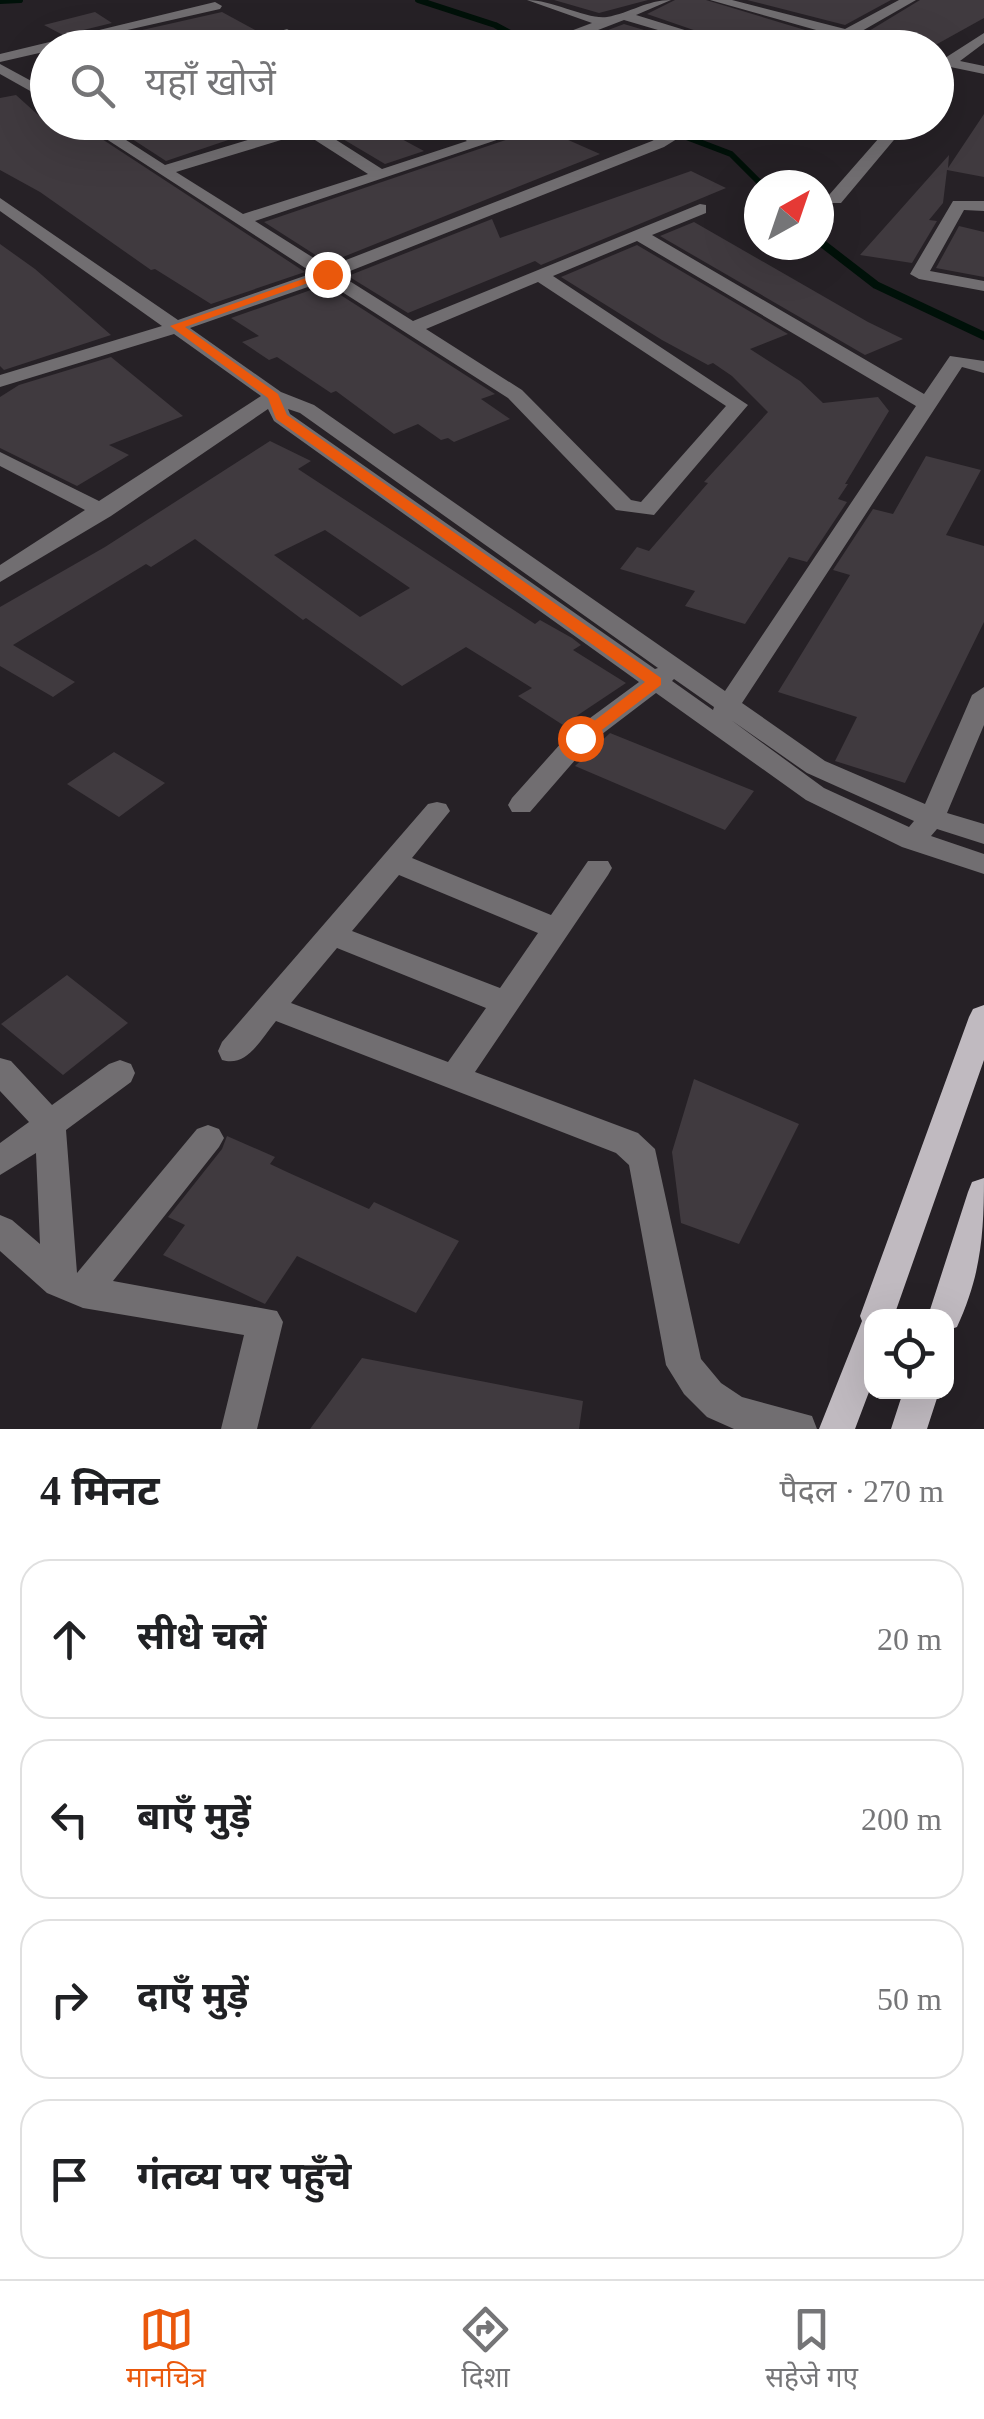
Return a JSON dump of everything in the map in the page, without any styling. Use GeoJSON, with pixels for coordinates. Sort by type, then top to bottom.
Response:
{"type":"FeatureCollection","features":[{"type":"Feature","properties":{"kind":"main road"},"geometry":{"type":"LineString","coordinates":[[880,1309],[984,1017]]}},
{"type":"Feature","properties":{"kind":"main road"},"geometry":{"type":"LineString","coordinates":[[947,1309],[984,1192]]}},
{"type":"Feature","properties":{"kind":"main road"},"geometry":{"type":"LineString","coordinates":[[837,1429],[864,1355]]}},
{"type":"Feature","properties":{"kind":"main road"},"geometry":{"type":"LineString","coordinates":[[909,1429],[919,1399]]}},
{"type":"Feature","properties":{"kind":"street"},"geometry":{"type":"LineString","coordinates":[[534,0],[606,23]]}},
{"type":"Feature","properties":{"kind":"street"},"geometry":{"type":"LineString","coordinates":[[587,30],[664,0]]}},
{"type":"Feature","properties":{"kind":"street"},"geometry":{"type":"LineString","coordinates":[[716,0],[827,30]]}},
{"type":"Feature","properties":{"kind":"street"},"geometry":{"type":"LineString","coordinates":[[764,12],[789,0]]}},
{"type":"Feature","properties":{"kind":"street"},"geometry":{"type":"LineString","coordinates":[[854,30],[910,0]]}},
{"type":"Feature","properties":{"kind":"street"},"geometry":{"type":"LineString","coordinates":[[117,30],[215,6]]}},
{"type":"Feature","properties":{"kind":"street"},"geometry":{"type":"LineString","coordinates":[[624,16],[673,30]]}},
{"type":"Feature","properties":{"kind":"street"},"geometry":{"type":"LineString","coordinates":[[954,54],[984,37]]}},
{"type":"Feature","properties":{"kind":"street"},"geometry":{"type":"LineString","coordinates":[[0,58],[30,51]]}},
{"type":"Feature","properties":{"kind":"street"},"geometry":{"type":"LineString","coordinates":[[954,65],[984,70]]}},
{"type":"Feature","properties":{"kind":"street"},"geometry":{"type":"LineString","coordinates":[[0,68],[30,86]]}},
{"type":"Feature","properties":{"kind":"street"},"geometry":{"type":"LineString","coordinates":[[0,93],[30,86]]}},
{"type":"Feature","properties":{"kind":"street"},"geometry":{"type":"LineString","coordinates":[[115,140],[515,394],[624,505],[646,510],[738,405],[540,276]]}},
{"type":"Feature","properties":{"kind":"street"},"geometry":{"type":"LineString","coordinates":[[162,171],[264,140]]}},
{"type":"Feature","properties":{"kind":"street"},"geometry":{"type":"LineString","coordinates":[[326,140],[382,175]]}},
{"type":"Feature","properties":{"kind":"street"},"geometry":{"type":"LineString","coordinates":[[476,140],[480,142]]}},
{"type":"Feature","properties":{"kind":"street"},"geometry":{"type":"LineString","coordinates":[[241,220],[486,140]]}},
{"type":"Feature","properties":{"kind":"street"},"geometry":{"type":"LineString","coordinates":[[0,381],[327,274],[665,140]]}},
{"type":"Feature","properties":{"kind":"street"},"geometry":{"type":"LineString","coordinates":[[836,199],[887,140]]}},
{"type":"Feature","properties":{"kind":"street"},"geometry":{"type":"LineString","coordinates":[[0,203],[274,396],[281,416],[723,714],[816,768],[932,818],[984,834]]}},
{"type":"Feature","properties":{"kind":"street"},"geometry":{"type":"LineString","coordinates":[[984,206],[959,205],[920,274],[984,286]]}},
{"type":"Feature","properties":{"kind":"street"},"geometry":{"type":"LineString","coordinates":[[412,328],[700,210]]}},
{"type":"Feature","properties":{"kind":"street"},"geometry":{"type":"LineString","coordinates":[[639,235],[930,406]]}},
{"type":"Feature","properties":{"kind":"street"},"geometry":{"type":"LineString","coordinates":[[723,714],[957,360],[984,367]]}},
{"type":"Feature","properties":{"kind":"street"},"geometry":{"type":"LineString","coordinates":[[0,575],[104,511],[274,396]]}},
{"type":"Feature","properties":{"kind":"street"},"geometry":{"type":"LineString","coordinates":[[0,458],[104,511]]}},
{"type":"Feature","properties":{"kind":"street"},"geometry":{"type":"LineString","coordinates":[[521,805],[580,738],[666,674]]}},
{"type":"Feature","properties":{"kind":"street"},"geometry":{"type":"LineString","coordinates":[[912,840],[932,818],[984,695]]}},
{"type":"Feature","properties":{"kind":"street"},"geometry":{"type":"LineString","coordinates":[[723,714],[815,794],[912,840],[984,864]]}},
{"type":"Feature","properties":{"kind":"street"},"geometry":{"type":"LineString","coordinates":[[233,1051],[437,811]]}},
{"type":"Feature","properties":{"kind":"street"},"geometry":{"type":"LineString","coordinates":[[395,862],[556,930]]}},
{"type":"Feature","properties":{"kind":"street"},"geometry":{"type":"LineString","coordinates":[[455,1077],[598,868]]}},
{"type":"Feature","properties":{"kind":"street"},"geometry":{"type":"LineString","coordinates":[[334,935],[506,1003]]}},
{"type":"Feature","properties":{"kind":"street"},"geometry":{"type":"LineString","coordinates":[[273,1008],[627,1143],[644,1159],[684,1365],[703,1394],[724,1410],[799,1429]]}},
{"type":"Feature","properties":{"kind":"street"},"geometry":{"type":"LineString","coordinates":[[0,1070],[50,1124],[71,1287]]}},
{"type":"Feature","properties":{"kind":"street"},"geometry":{"type":"LineString","coordinates":[[0,1161],[120,1073]]}},
{"type":"Feature","properties":{"kind":"street"},"geometry":{"type":"LineString","coordinates":[[71,1287],[208,1138]]}},
{"type":"Feature","properties":{"kind":"street"},"geometry":{"type":"LineString","coordinates":[[0,1230],[71,1287],[265,1322],[239,1429]]}},
{"type":"Feature","properties":{"kind":"building"},"geometry":{"type":"Polygon","coordinates":[[[554,0],[648,0],[599,13],[554,0]]]}},
{"type":"Feature","properties":{"kind":"building"},"geometry":{"type":"Polygon","coordinates":[[[675,0],[706,0],[805,30],[694,30],[647,14],[675,0]]]}},
{"type":"Feature","properties":{"kind":"building"},"geometry":{"type":"Polygon","coordinates":[[[747,0],[891,0],[845,25],[747,0]]]}},
{"type":"Feature","properties":{"kind":"building"},"geometry":{"type":"Polygon","coordinates":[[[920,0],[984,0],[984,18],[954,35],[954,30],[871,30],[920,0]]]}},
{"type":"Feature","properties":{"kind":"building"},"geometry":{"type":"Polygon","coordinates":[[[95,12],[112,23],[83,30],[54,30],[44,25],[95,12]]]}},
{"type":"Feature","properties":{"kind":"building"},"geometry":{"type":"Polygon","coordinates":[[[222,12],[255,30],[142,30],[222,12]]]}},
{"type":"Feature","properties":{"kind":"building"},"geometry":{"type":"Polygon","coordinates":[[[624,24],[644,30],[608,30],[624,24]]]}},
{"type":"Feature","properties":{"kind":"building"},"geometry":{"type":"Polygon","coordinates":[[[16,95],[30,108],[30,140],[103,140],[305,272],[211,304],[151,270],[40,192],[0,170],[0,98],[16,95]]]}},
{"type":"Feature","properties":{"kind":"building"},"geometry":{"type":"Polygon","coordinates":[[[984,114],[984,177],[947,170],[943,203],[929,220],[937,221],[912,263],[860,255],[949,155],[948,168],[984,114]]]}},
{"type":"Feature","properties":{"kind":"building"},"geometry":{"type":"Polygon","coordinates":[[[134,140],[228,140],[166,161],[134,140]]]}},
{"type":"Feature","properties":{"kind":"building"},"geometry":{"type":"Polygon","coordinates":[[[345,140],[404,140],[424,151],[385,164],[345,140]]]}},
{"type":"Feature","properties":{"kind":"building"},"geometry":{"type":"Polygon","coordinates":[[[506,140],[568,140],[600,154],[328,263],[264,222],[506,140]]]}},
{"type":"Feature","properties":{"kind":"building"},"geometry":{"type":"Polygon","coordinates":[[[691,171],[726,188],[541,265],[535,261],[408,313],[348,276],[492,219],[500,238],[691,171]]]}},
{"type":"Feature","properties":{"kind":"building"},"geometry":{"type":"Polygon","coordinates":[[[694,222],[744,251],[744,260],[760,260],[903,339],[865,355],[660,236],[694,222]]]}},
{"type":"Feature","properties":{"kind":"building"},"geometry":{"type":"Polygon","coordinates":[[[959,226],[984,232],[984,277],[936,268],[959,226]]]}},
{"type":"Feature","properties":{"kind":"building"},"geometry":{"type":"Polygon","coordinates":[[[0,244],[111,335],[4,370],[0,366],[0,244]]]}},
{"type":"Feature","properties":{"kind":"building"},"geometry":{"type":"Polygon","coordinates":[[[637,245],[788,334],[750,349],[800,381],[823,403],[878,397],[889,411],[838,499],[847,502],[807,562],[789,557],[745,624],[685,606],[695,591],[620,569],[637,547],[649,551],[708,483],[704,482],[768,412],[713,363],[708,365],[662,340],[561,277],[637,245]]]}},
{"type":"Feature","properties":{"kind":"building"},"geometry":{"type":"Polygon","coordinates":[[[325,285],[495,394],[481,399],[510,419],[454,442],[448,438],[441,440],[418,424],[394,434],[336,391],[331,393],[277,357],[269,360],[242,342],[259,336],[231,318],[325,285]]]}},
{"type":"Feature","properties":{"kind":"building"},"geometry":{"type":"Polygon","coordinates":[[[111,357],[183,416],[109,445],[129,455],[77,486],[0,448],[0,397],[19,385],[111,357]]]}},
{"type":"Feature","properties":{"kind":"building"},"geometry":{"type":"Polygon","coordinates":[[[270,441],[311,461],[298,469],[535,624],[540,620],[572,638],[581,645],[573,650],[626,683],[563,725],[518,696],[532,688],[466,647],[402,686],[306,618],[303,620],[195,539],[151,567],[146,564],[13,645],[75,682],[53,697],[0,666],[0,607],[105,547],[270,441]],[[325,530],[274,555],[360,617],[410,588],[325,530]]]}},
{"type":"Feature","properties":{"kind":"building"},"geometry":{"type":"Polygon","coordinates":[[[926,456],[981,470],[946,535],[984,546],[984,622],[905,783],[835,761],[857,717],[778,692],[850,575],[833,570],[873,509],[893,514],[926,456]]]}},
{"type":"Feature","properties":{"kind":"building"},"geometry":{"type":"Polygon","coordinates":[[[610,733],[754,791],[725,830],[575,766],[610,733]]]}},
{"type":"Feature","properties":{"kind":"building"},"geometry":{"type":"Polygon","coordinates":[[[114,752],[165,783],[119,817],[67,784],[114,752]]]}},
{"type":"Feature","properties":{"kind":"building"},"geometry":{"type":"Polygon","coordinates":[[[67,975],[128,1023],[63,1075],[1,1024],[67,975]]]}},
{"type":"Feature","properties":{"kind":"building"},"geometry":{"type":"Polygon","coordinates":[[[694,1079],[799,1124],[739,1244],[681,1223],[672,1152],[694,1079]]]}},
{"type":"Feature","properties":{"kind":"building"},"geometry":{"type":"Polygon","coordinates":[[[227,1136],[275,1157],[270,1164],[287,1172],[369,1209],[374,1202],[459,1241],[416,1313],[297,1256],[265,1304],[163,1255],[185,1225],[168,1217],[222,1149],[227,1136]]]}},
{"type":"Feature","properties":{"kind":"building"},"geometry":{"type":"Polygon","coordinates":[[[362,1358],[583,1401],[579,1429],[310,1429],[362,1358]]]}},
{"type":"Feature","properties":{"kind":"waterway"},"geometry":{"type":"LineString","coordinates":[[0,1],[20,0]]}},
{"type":"Feature","properties":{"kind":"waterway"},"geometry":{"type":"LineString","coordinates":[[418,0],[504,30]]}},
{"type":"Feature","properties":{"kind":"waterway"},"geometry":{"type":"LineString","coordinates":[[694,140],[731,154],[747,170]]}},
{"type":"Feature","properties":{"kind":"waterway"},"geometry":{"type":"LineString","coordinates":[[834,253],[876,285],[984,336]]}},
{"type":"Feature","properties":{"kind":"route"},"geometry":{"type":"LineString","coordinates":[[327,274],[176,326],[274,396],[281,416],[656,682],[580,738]]}}]}
